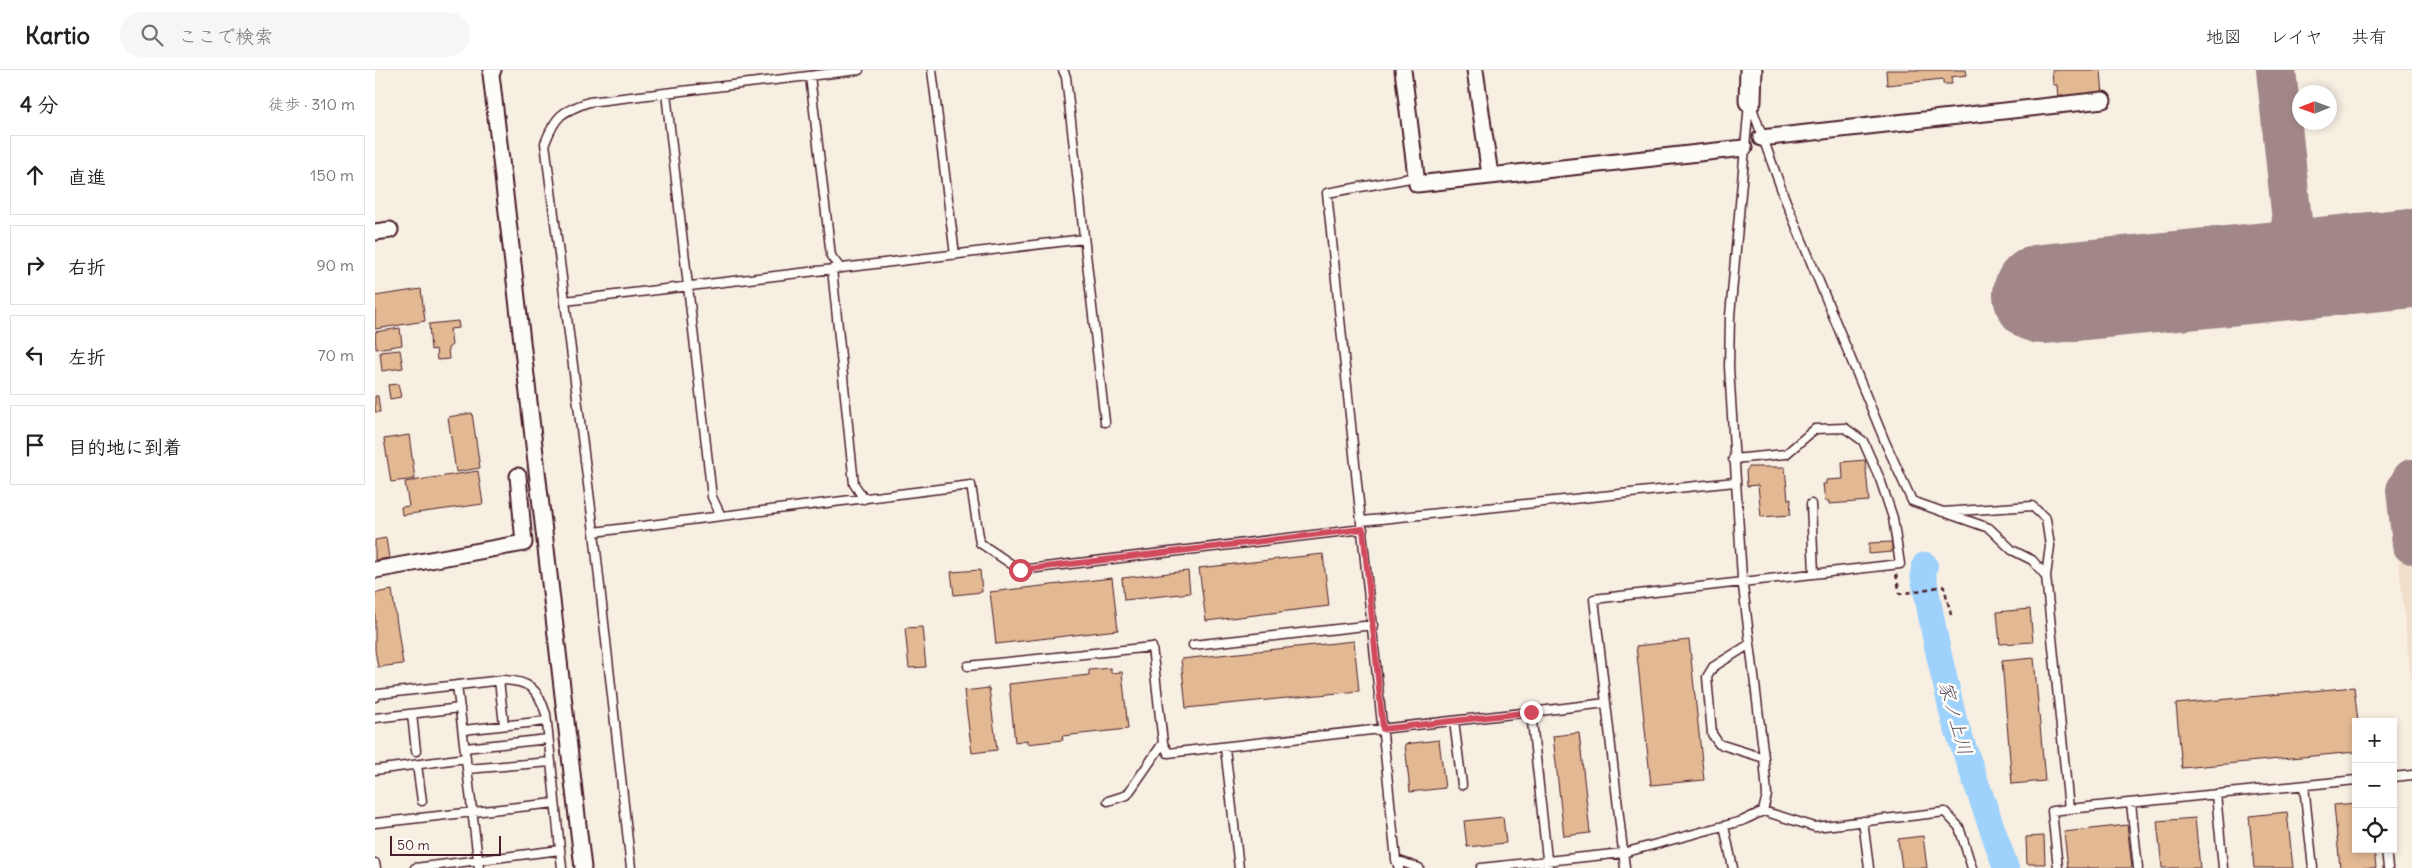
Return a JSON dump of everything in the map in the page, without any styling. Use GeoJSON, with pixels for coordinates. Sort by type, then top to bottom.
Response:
{"type":"FeatureCollection","features":[{"type":"Feature","properties":{"kind":"street"},"geometry":{"type":"LineString","coordinates":[[493,70],[491,74],[583,868]]}},
{"type":"Feature","properties":{"kind":"street"},"geometry":{"type":"LineString","coordinates":[[1403,70],[1417,184],[1744,148]]}},
{"type":"Feature","properties":{"kind":"street"},"geometry":{"type":"LineString","coordinates":[[1475,70],[1491,175]]}},
{"type":"Feature","properties":{"kind":"street"},"geometry":{"type":"LineString","coordinates":[[1750,100],[1751,70]]}},
{"type":"Feature","properties":{"kind":"street"},"geometry":{"type":"LineString","coordinates":[[1761,138],[2103,100]]}},
{"type":"Feature","properties":{"kind":"street"},"geometry":{"type":"LineString","coordinates":[[375,232],[390,230]]}},
{"type":"Feature","properties":{"kind":"street"},"geometry":{"type":"LineString","coordinates":[[375,570],[524,543],[518,476]]}},
{"type":"Feature","properties":{"kind":"lane"},"geometry":{"type":"LineString","coordinates":[[631,868],[594,532],[545,143],[553,123],[566,110],[589,102],[859,70]]}},
{"type":"Feature","properties":{"kind":"lane"},"geometry":{"type":"LineString","coordinates":[[932,70],[955,254]]}},
{"type":"Feature","properties":{"kind":"lane"},"geometry":{"type":"LineString","coordinates":[[1063,70],[1066,77],[1105,422]]}},
{"type":"Feature","properties":{"kind":"lane"},"geometry":{"type":"LineString","coordinates":[[810,76],[831,256],[836,269],[854,484],[864,498]]}},
{"type":"Feature","properties":{"kind":"lane"},"geometry":{"type":"LineString","coordinates":[[666,92],[712,497],[721,516]]}},
{"type":"Feature","properties":{"kind":"lane"},"geometry":{"type":"LineString","coordinates":[[1750,100],[1761,138],[1882,435],[1912,501],[1989,528],[2012,550],[2031,560],[2046,576]]}},
{"type":"Feature","properties":{"kind":"lane"},"geometry":{"type":"LineString","coordinates":[[1750,100],[1744,148],[1730,316],[1729,367],[1733,459],[1743,582],[1767,795],[1763,811]]}},
{"type":"Feature","properties":{"kind":"lane"},"geometry":{"type":"LineString","coordinates":[[1416,177],[1327,193],[1397,864],[1419,868]]}},
{"type":"Feature","properties":{"kind":"lane"},"geometry":{"type":"LineString","coordinates":[[565,301],[1084,239]]}},
{"type":"Feature","properties":{"kind":"lane"},"geometry":{"type":"LineString","coordinates":[[1625,868],[1594,599],[1900,564],[1893,518],[1879,479],[1863,441],[1845,428],[1815,429],[1786,454],[1733,459]]}},
{"type":"Feature","properties":{"kind":"lane"},"geometry":{"type":"LineString","coordinates":[[594,532],[971,485],[980,543],[1020,570],[1363,525],[1735,482]]}},
{"type":"Feature","properties":{"kind":"lane"},"geometry":{"type":"LineString","coordinates":[[1811,504],[1814,574]]}},
{"type":"Feature","properties":{"kind":"lane"},"geometry":{"type":"LineString","coordinates":[[1943,512],[2032,506],[2046,519],[2050,546],[2046,576],[2069,809]]}},
{"type":"Feature","properties":{"kind":"lane"},"geometry":{"type":"LineString","coordinates":[[1193,645],[1373,625]]}},
{"type":"Feature","properties":{"kind":"lane"},"geometry":{"type":"LineString","coordinates":[[1751,644],[1713,667],[1707,677],[1712,734],[1719,744],[1764,758]]}},
{"type":"Feature","properties":{"kind":"lane"},"geometry":{"type":"LineString","coordinates":[[968,666],[1152,647],[1163,743],[1168,753],[1606,703]]}},
{"type":"Feature","properties":{"kind":"lane"},"geometry":{"type":"LineString","coordinates":[[499,680],[504,725]]}},
{"type":"Feature","properties":{"kind":"lane"},"geometry":{"type":"LineString","coordinates":[[375,697],[378,694],[499,680],[518,681],[532,687],[542,700],[546,721],[562,868]]}},
{"type":"Feature","properties":{"kind":"lane"},"geometry":{"type":"LineString","coordinates":[[457,685],[478,865]]}},
{"type":"Feature","properties":{"kind":"lane"},"geometry":{"type":"LineString","coordinates":[[375,718],[460,708]]}},
{"type":"Feature","properties":{"kind":"lane"},"geometry":{"type":"LineString","coordinates":[[1531,712],[1548,864]]}},
{"type":"Feature","properties":{"kind":"lane"},"geometry":{"type":"LineString","coordinates":[[412,714],[416,751]]}},
{"type":"Feature","properties":{"kind":"lane"},"geometry":{"type":"LineString","coordinates":[[463,730],[546,721]]}},
{"type":"Feature","properties":{"kind":"lane"},"geometry":{"type":"LineString","coordinates":[[1454,721],[1462,785]]}},
{"type":"Feature","properties":{"kind":"lane"},"geometry":{"type":"LineString","coordinates":[[465,748],[548,739]]}},
{"type":"Feature","properties":{"kind":"lane"},"geometry":{"type":"LineString","coordinates":[[1108,801],[1127,795],[1163,743]]}},
{"type":"Feature","properties":{"kind":"lane"},"geometry":{"type":"LineString","coordinates":[[1225,748],[1239,868]]}},
{"type":"Feature","properties":{"kind":"lane"},"geometry":{"type":"LineString","coordinates":[[375,770],[466,758]]}},
{"type":"Feature","properties":{"kind":"lane"},"geometry":{"type":"LineString","coordinates":[[467,769],[551,762]]}},
{"type":"Feature","properties":{"kind":"lane"},"geometry":{"type":"LineString","coordinates":[[417,765],[421,801]]}},
{"type":"Feature","properties":{"kind":"lane"},"geometry":{"type":"LineString","coordinates":[[2397,777],[2412,775]]}},
{"type":"Feature","properties":{"kind":"lane"},"geometry":{"type":"LineString","coordinates":[[2059,868],[2053,811],[2352,780]]}},
{"type":"Feature","properties":{"kind":"lane"},"geometry":{"type":"LineString","coordinates":[[2304,786],[2313,868]]}},
{"type":"Feature","properties":{"kind":"lane"},"geometry":{"type":"LineString","coordinates":[[2216,794],[2223,868]]}},
{"type":"Feature","properties":{"kind":"lane"},"geometry":{"type":"LineString","coordinates":[[2131,802],[2138,868]]}},
{"type":"Feature","properties":{"kind":"lane"},"geometry":{"type":"LineString","coordinates":[[375,823],[555,803]]}},
{"type":"Feature","properties":{"kind":"lane"},"geometry":{"type":"LineString","coordinates":[[1481,868],[1548,864],[1623,852],[1742,821],[1763,811],[1815,827],[1945,812],[1959,827],[1972,868]]}},
{"type":"Feature","properties":{"kind":"lane"},"geometry":{"type":"LineString","coordinates":[[1863,821],[1869,868]]}},
{"type":"Feature","properties":{"kind":"lane"},"geometry":{"type":"LineString","coordinates":[[1724,826],[1733,868]]}},
{"type":"Feature","properties":{"kind":"lane"},"geometry":{"type":"LineString","coordinates":[[415,868],[478,865],[560,850]]}},
{"type":"Feature","properties":{"kind":"lane"},"geometry":{"type":"LineString","coordinates":[[2386,853],[2388,868]]}},
{"type":"Feature","properties":{"kind":"lane"},"geometry":{"type":"LineString","coordinates":[[375,863],[376,868]]}},
{"type":"Feature","properties":{"kind":"path"},"geometry":{"type":"LineString","coordinates":[[1894,565],[1900,594],[1944,586],[1951,615]]}},
{"type":"Feature","properties":{"kind":"shaded area"},"geometry":{"type":"Polygon","coordinates":[[[2412,525],[2412,682],[2411,682],[2395,527],[2412,525]]]}},
{"type":"Feature","properties":{"kind":"building"},"geometry":{"type":"Polygon","coordinates":[[[1886,70],[1966,70],[1967,75],[1951,77],[1952,84],[1943,84],[1943,79],[1887,85],[1886,70]]]}},
{"type":"Feature","properties":{"kind":"building"},"geometry":{"type":"Polygon","coordinates":[[[2052,70],[2101,70],[2103,96],[2058,99],[2057,85],[2053,85],[2052,70]]]}},
{"type":"Feature","properties":{"kind":"building"},"geometry":{"type":"Polygon","coordinates":[[[421,289],[425,321],[375,329],[375,296],[421,289]]]}},
{"type":"Feature","properties":{"kind":"building"},"geometry":{"type":"Polygon","coordinates":[[[458,321],[459,328],[450,329],[452,345],[448,348],[449,359],[437,360],[436,349],[431,350],[429,324],[458,321]]]}},
{"type":"Feature","properties":{"kind":"building"},"geometry":{"type":"Polygon","coordinates":[[[400,328],[402,345],[376,349],[375,332],[400,328]]]}},
{"type":"Feature","properties":{"kind":"building"},"geometry":{"type":"Polygon","coordinates":[[[400,350],[403,368],[382,371],[380,352],[400,350]]]}},
{"type":"Feature","properties":{"kind":"building"},"geometry":{"type":"Polygon","coordinates":[[[398,384],[401,397],[390,399],[388,385],[398,384]]]}},
{"type":"Feature","properties":{"kind":"building"},"geometry":{"type":"Polygon","coordinates":[[[375,396],[378,396],[380,412],[375,412],[375,396]]]}},
{"type":"Feature","properties":{"kind":"building"},"geometry":{"type":"Polygon","coordinates":[[[472,413],[480,468],[456,472],[448,417],[472,413]]]}},
{"type":"Feature","properties":{"kind":"building"},"geometry":{"type":"Polygon","coordinates":[[[409,435],[415,479],[391,482],[384,439],[409,435]]]}},
{"type":"Feature","properties":{"kind":"building"},"geometry":{"type":"Polygon","coordinates":[[[1865,460],[1869,501],[1829,504],[1829,501],[1825,501],[1823,484],[1826,484],[1826,480],[1843,479],[1842,462],[1865,460]]]}},
{"type":"Feature","properties":{"kind":"building"},"geometry":{"type":"Polygon","coordinates":[[[1749,467],[1785,467],[1788,500],[1791,499],[1790,515],[1761,517],[1758,485],[1747,486],[1746,471],[1749,467]]]}},
{"type":"Feature","properties":{"kind":"building"},"geometry":{"type":"Polygon","coordinates":[[[478,471],[483,504],[402,515],[401,507],[409,506],[405,482],[478,471]]]}},
{"type":"Feature","properties":{"kind":"building"},"geometry":{"type":"Polygon","coordinates":[[[386,538],[389,558],[375,560],[375,540],[386,538]]]}},
{"type":"Feature","properties":{"kind":"building"},"geometry":{"type":"Polygon","coordinates":[[[1892,542],[1892,552],[1869,554],[1869,543],[1892,542]]]}},
{"type":"Feature","properties":{"kind":"building"},"geometry":{"type":"Polygon","coordinates":[[[1323,554],[1329,606],[1206,621],[1199,568],[1323,554]]]}},
{"type":"Feature","properties":{"kind":"building"},"geometry":{"type":"Polygon","coordinates":[[[980,570],[982,592],[954,595],[951,572],[980,570]]]}},
{"type":"Feature","properties":{"kind":"building"},"geometry":{"type":"Polygon","coordinates":[[[1188,571],[1190,593],[1124,600],[1122,578],[1188,571]]]}},
{"type":"Feature","properties":{"kind":"building"},"geometry":{"type":"Polygon","coordinates":[[[1112,578],[1118,630],[996,644],[990,592],[1112,578]]]}},
{"type":"Feature","properties":{"kind":"building"},"geometry":{"type":"Polygon","coordinates":[[[392,590],[403,664],[378,667],[375,650],[375,593],[392,590]]]}},
{"type":"Feature","properties":{"kind":"building"},"geometry":{"type":"Polygon","coordinates":[[[2030,609],[2033,642],[2000,644],[1997,612],[2030,609]]]}},
{"type":"Feature","properties":{"kind":"building"},"geometry":{"type":"Polygon","coordinates":[[[922,627],[926,667],[909,668],[905,628],[922,627]]]}},
{"type":"Feature","properties":{"kind":"building"},"geometry":{"type":"Polygon","coordinates":[[[1689,640],[1704,780],[1651,785],[1636,646],[1689,640]]]}},
{"type":"Feature","properties":{"kind":"building"},"geometry":{"type":"Polygon","coordinates":[[[1354,641],[1359,691],[1186,708],[1181,659],[1354,641]]]}},
{"type":"Feature","properties":{"kind":"building"},"geometry":{"type":"Polygon","coordinates":[[[2034,658],[2045,781],[2012,784],[2002,661],[2034,658]]]}},
{"type":"Feature","properties":{"kind":"building"},"geometry":{"type":"Polygon","coordinates":[[[1111,668],[1111,673],[1122,672],[1128,729],[1062,736],[1063,740],[1027,744],[1027,740],[1015,742],[1009,684],[1089,675],[1089,670],[1111,668]]]}},
{"type":"Feature","properties":{"kind":"building"},"geometry":{"type":"Polygon","coordinates":[[[2354,687],[2358,718],[2352,718],[2352,752],[2182,768],[2176,704],[2354,687]]]}},
{"type":"Feature","properties":{"kind":"building"},"geometry":{"type":"Polygon","coordinates":[[[989,688],[997,750],[972,753],[964,691],[989,688]]]}},
{"type":"Feature","properties":{"kind":"building"},"geometry":{"type":"Polygon","coordinates":[[[1579,733],[1590,833],[1564,836],[1553,736],[1579,733]]]}},
{"type":"Feature","properties":{"kind":"building"},"geometry":{"type":"Polygon","coordinates":[[[1439,740],[1445,788],[1410,792],[1405,744],[1439,740]]]}},
{"type":"Feature","properties":{"kind":"building"},"geometry":{"type":"Polygon","coordinates":[[[2352,803],[2352,853],[2374,853],[2376,868],[2340,868],[2334,805],[2352,803]]]}},
{"type":"Feature","properties":{"kind":"building"},"geometry":{"type":"Polygon","coordinates":[[[2287,812],[2293,868],[2254,868],[2249,816],[2287,812]]]}},
{"type":"Feature","properties":{"kind":"building"},"geometry":{"type":"Polygon","coordinates":[[[1503,817],[1506,843],[1467,847],[1464,821],[1503,817]]]}},
{"type":"Feature","properties":{"kind":"building"},"geometry":{"type":"Polygon","coordinates":[[[2195,818],[2200,868],[2162,868],[2157,821],[2195,818]]]}},
{"type":"Feature","properties":{"kind":"building"},"geometry":{"type":"Polygon","coordinates":[[[2127,825],[2132,868],[2068,868],[2064,832],[2127,825]]]}},
{"type":"Feature","properties":{"kind":"building"},"geometry":{"type":"Polygon","coordinates":[[[1923,836],[1927,868],[1902,868],[1898,839],[1923,836]]]}},
{"type":"Feature","properties":{"kind":"building"},"geometry":{"type":"Polygon","coordinates":[[[2044,836],[2045,864],[2027,864],[2026,837],[2044,836]]]}},
{"type":"Feature","properties":{"kind":"waterway","name":"家ノ上川"},"geometry":{"type":"LineString","coordinates":[[1925,565],[1923,574],[1954,720],[2006,868]]}},
{"type":"Feature","properties":{"kind":"taxiway"},"geometry":{"type":"LineString","coordinates":[[2276,70],[2297,268]]}},
{"type":"Feature","properties":{"kind":"taxiway"},"geometry":{"type":"LineString","coordinates":[[2412,479],[2406,490],[2412,544]]}},
{"type":"Feature","properties":{"kind":"runway"},"geometry":{"type":"LineString","coordinates":[[2043,294],[2412,258]]}},
{"type":"Feature","properties":{"kind":"route"},"geometry":{"type":"LineString","coordinates":[[1020,570],[1363,529],[1383,729],[1531,712]]}}]}
